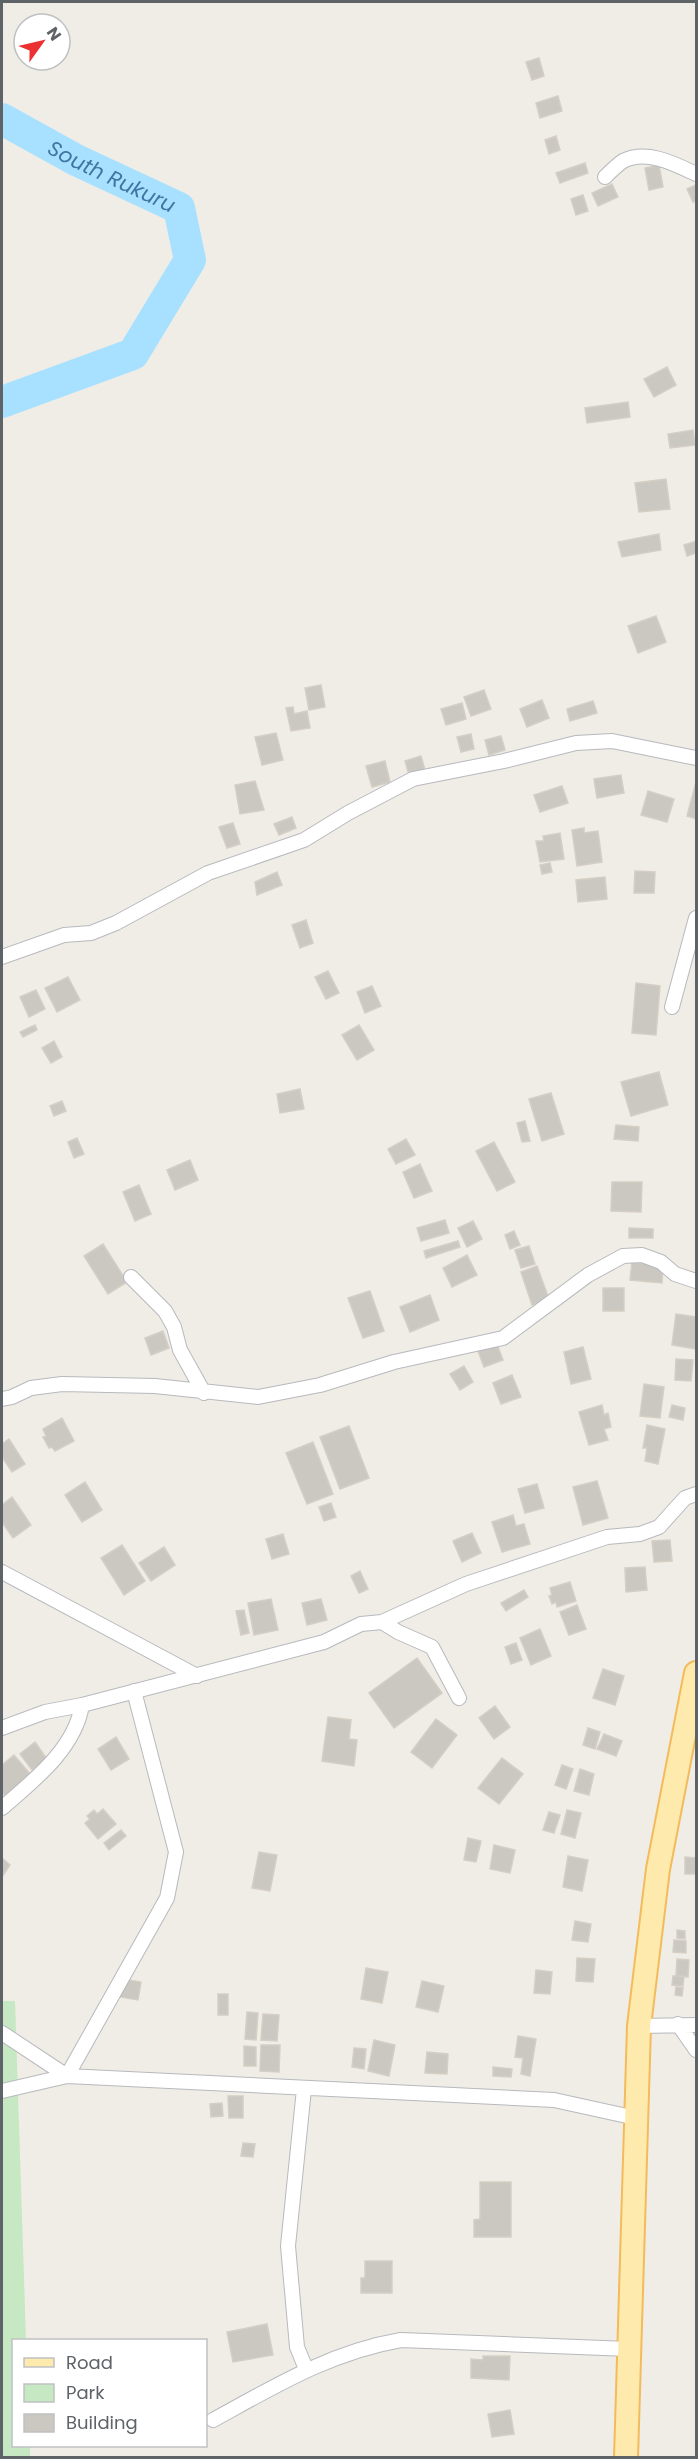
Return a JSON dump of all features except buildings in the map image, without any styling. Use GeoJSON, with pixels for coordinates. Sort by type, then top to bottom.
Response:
{"type":"FeatureCollection","features":[{"type":"Feature","properties":{"kind":"main road"},"geometry":{"type":"LineString","coordinates":[[626,2457],[639,2026],[658,1869],[696,1673]]}},
{"type":"Feature","properties":{"kind":"street"},"geometry":{"type":"LineString","coordinates":[[605,177],[623,161],[638,158],[668,160],[696,174]]}},
{"type":"Feature","properties":{"kind":"street"},"geometry":{"type":"LineString","coordinates":[[2,957],[64,935],[91,933],[116,923],[208,873],[304,840],[348,813],[413,779],[504,761],[576,743],[612,741],[696,758]]}},
{"type":"Feature","properties":{"kind":"street"},"geometry":{"type":"LineString","coordinates":[[672,1007],[696,918]]}},
{"type":"Feature","properties":{"kind":"street"},"geometry":{"type":"LineString","coordinates":[[2,1399],[31,1388],[62,1384],[155,1386],[258,1397],[320,1385],[394,1362],[503,1338],[588,1275],[623,1256],[642,1254],[661,1262],[675,1274],[696,1281]]}},
{"type":"Feature","properties":{"kind":"street"},"geometry":{"type":"LineString","coordinates":[[131,1277],[165,1311],[174,1328],[180,1350],[204,1393]]}},
{"type":"Feature","properties":{"kind":"street"},"geometry":{"type":"LineString","coordinates":[[2,1728],[45,1712],[196,1676],[324,1641],[361,1624],[382,1622],[466,1584],[607,1537],[640,1534],[659,1527],[685,1498],[696,1494]]}},
{"type":"Feature","properties":{"kind":"street"},"geometry":{"type":"LineString","coordinates":[[2,1572],[196,1676]]}},
{"type":"Feature","properties":{"kind":"street"},"geometry":{"type":"LineString","coordinates":[[382,1622],[432,1647],[459,1698]]}},
{"type":"Feature","properties":{"kind":"street"},"geometry":{"type":"LineString","coordinates":[[67,2076],[167,1898],[176,1852],[134,1692]]}},
{"type":"Feature","properties":{"kind":"street"},"geometry":{"type":"LineString","coordinates":[[2,1808],[55,1760],[80,1717],[82,1705]]}},
{"type":"Feature","properties":{"kind":"street"},"geometry":{"type":"LineString","coordinates":[[678,2024],[696,2050]]}},
{"type":"Feature","properties":{"kind":"street"},"geometry":{"type":"LineString","coordinates":[[639,2026],[696,2025]]}},
{"type":"Feature","properties":{"kind":"street"},"geometry":{"type":"LineString","coordinates":[[2,2033],[67,2076]]}},
{"type":"Feature","properties":{"kind":"street"},"geometry":{"type":"LineString","coordinates":[[2,2091],[67,2076],[554,2100],[636,2118]]}},
{"type":"Feature","properties":{"kind":"street"},"geometry":{"type":"LineString","coordinates":[[304,2089],[288,2246],[297,2347],[306,2369]]}},
{"type":"Feature","properties":{"kind":"street"},"geometry":{"type":"LineString","coordinates":[[213,2420],[306,2369],[367,2346],[401,2340],[629,2349]]}},
{"type":"Feature","properties":{"kind":"green space"},"geometry":{"type":"Polygon","coordinates":[[[2,2001],[15,2001],[26,2339],[12,2339],[12,2447],[30,2447],[30,2457],[2,2458],[2,2001]]]}},
{"type":"Feature","properties":{"kind":"waterway","name":"South Rukuru"},"geometry":{"type":"LineString","coordinates":[[2,119],[76,160],[179,208],[190,260],[133,354],[2,402]]}}]}
